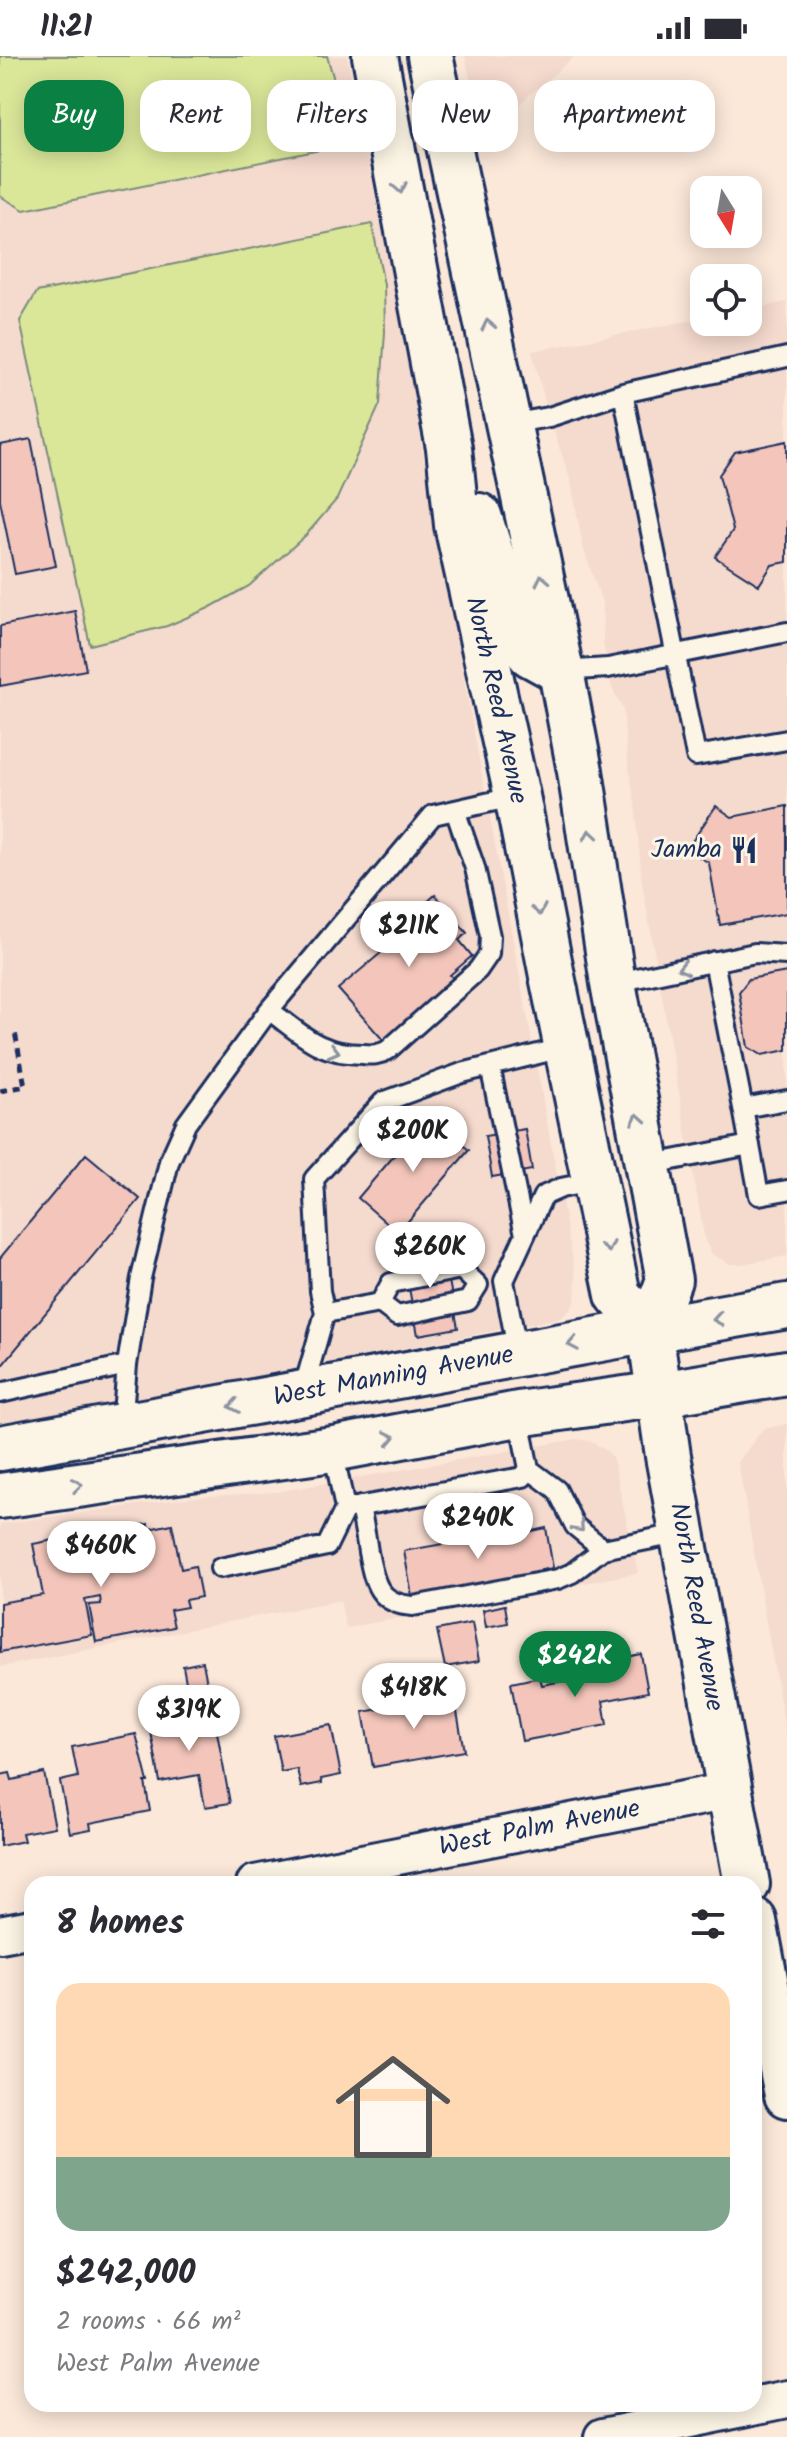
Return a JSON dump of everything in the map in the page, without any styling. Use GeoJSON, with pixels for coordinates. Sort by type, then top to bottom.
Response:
{"type":"FeatureCollection","features":[{"type":"Feature","properties":{"kind":"street","name":"North Reed Avenue"},"geometry":{"type":"LineString","coordinates":[[375,56],[449,448],[457,525],[517,796],[618,1295],[650,1330]]}},
{"type":"Feature","properties":{"kind":"street","name":"North Reed Avenue"},"geometry":{"type":"LineString","coordinates":[[429,61],[561,671],[613,983],[669,1280],[650,1330],[668,1456],[745,1876]]}},
{"type":"Feature","properties":{"kind":"street"},"geometry":{"type":"LineString","coordinates":[[449,448],[482,522],[517,635],[530,654],[561,671]]}},
{"type":"Feature","properties":{"kind":"street"},"geometry":{"type":"LineString","coordinates":[[517,796],[535,808],[551,829],[574,935],[625,1048]]}},
{"type":"Feature","properties":{"kind":"street","name":"West Manning Avenue"},"geometry":{"type":"LineString","coordinates":[[0,1448],[787,1306]]}},
{"type":"Feature","properties":{"kind":"street"},"geometry":{"type":"LineString","coordinates":[[0,1496],[333,1449],[518,1414],[787,1373]]}},
{"type":"Feature","properties":{"kind":"street","name":"West Palm Avenue"},"geometry":{"type":"LineString","coordinates":[[296,1876],[729,1791]]}},
{"type":"Feature","properties":{"kind":"street"},"geometry":{"type":"LineString","coordinates":[[0,1934],[24,1930]]}},
{"type":"Feature","properties":{"kind":"street"},"geometry":{"type":"LineString","coordinates":[[762,1963],[787,2095]]}},
{"type":"Feature","properties":{"kind":"street"},"geometry":{"type":"LineString","coordinates":[[762,2404],[787,2399]]}},
{"type":"Feature","properties":{"kind":"street"},"geometry":{"type":"LineString","coordinates":[[603,2437],[724,2412]]}},
{"type":"Feature","properties":{"kind":"lane"},"geometry":{"type":"LineString","coordinates":[[510,424],[549,417],[623,393],[787,357]]}},
{"type":"Feature","properties":{"kind":"lane"},"geometry":{"type":"LineString","coordinates":[[623,393],[696,756],[787,740]]}},
{"type":"Feature","properties":{"kind":"lane"},"geometry":{"type":"LineString","coordinates":[[561,671],[608,668],[787,632]]}},
{"type":"Feature","properties":{"kind":"lane"},"geometry":{"type":"LineString","coordinates":[[122,1426],[127,1365],[141,1278],[169,1162],[186,1124],[269,1010],[433,815],[517,796]]}},
{"type":"Feature","properties":{"kind":"lane"},"geometry":{"type":"LineString","coordinates":[[269,1010],[326,1050],[376,1055],[388,1050],[478,970],[489,954],[490,936],[475,868],[455,810]]}},
{"type":"Feature","properties":{"kind":"lane"},"geometry":{"type":"LineString","coordinates":[[613,983],[755,953],[787,955]]}},
{"type":"Feature","properties":{"kind":"lane"},"geometry":{"type":"LineString","coordinates":[[714,961],[759,1195],[787,1190]]}},
{"type":"Feature","properties":{"kind":"lane"},"geometry":{"type":"LineString","coordinates":[[301,1394],[325,1313],[320,1291],[314,1179],[383,1102],[490,1066],[566,1047]]}},
{"type":"Feature","properties":{"kind":"lane"},"geometry":{"type":"LineString","coordinates":[[490,1066],[525,1235]]}},
{"type":"Feature","properties":{"kind":"lane"},"geometry":{"type":"LineString","coordinates":[[743,1108],[787,1100]]}},
{"type":"Feature","properties":{"kind":"lane"},"geometry":{"type":"LineString","coordinates":[[647,1165],[750,1145]]}},
{"type":"Feature","properties":{"kind":"lane"},"geometry":{"type":"LineString","coordinates":[[518,1354],[504,1281],[543,1196],[561,1188],[595,1181]]}},
{"type":"Feature","properties":{"kind":"lane"},"geometry":{"type":"LineString","coordinates":[[380,1303],[391,1283],[461,1269],[478,1285]]}},
{"type":"Feature","properties":{"kind":"lane"},"geometry":{"type":"LineString","coordinates":[[325,1313],[380,1303],[397,1316],[468,1301],[478,1285],[504,1281]]}},
{"type":"Feature","properties":{"kind":"lane"},"geometry":{"type":"LineString","coordinates":[[0,1393],[127,1365]]}},
{"type":"Feature","properties":{"kind":"lane"},"geometry":{"type":"LineString","coordinates":[[518,1414],[529,1469],[557,1490],[575,1526],[603,1549]]}},
{"type":"Feature","properties":{"kind":"lane"},"geometry":{"type":"LineString","coordinates":[[333,1449],[376,1585],[386,1598],[403,1606],[558,1579],[572,1573],[603,1549],[682,1533]]}},
{"type":"Feature","properties":{"kind":"lane"},"geometry":{"type":"LineString","coordinates":[[220,1568],[327,1546],[352,1508],[523,1477],[529,1469]]}},
{"type":"Feature","properties":{"kind":"path"},"geometry":{"type":"LineString","coordinates":[[0,1091],[25,1086],[15,1032]]}},
{"type":"Feature","properties":{"kind":"shaded area"},"geometry":{"type":"Polygon","coordinates":[[[0,56],[347,56],[352,80],[267,80],[267,152],[366,152],[409,362],[423,455],[576,1277],[575,1301],[560,1318],[0,1426],[0,56]]]}},
{"type":"Feature","properties":{"kind":"shaded area"},"geometry":{"type":"Polygon","coordinates":[[[465,56],[575,56],[547,80],[534,80],[534,91],[518,106],[518,80],[470,80],[465,56]]]}},
{"type":"Feature","properties":{"kind":"shaded area"},"geometry":{"type":"Polygon","coordinates":[[[787,302],[787,1256],[731,1264],[713,1255],[705,1241],[642,882],[623,709],[612,688],[603,642],[603,605],[583,547],[571,482],[549,417],[532,351],[690,321],[690,336],[762,336],[762,307],[787,302]]]}},
{"type":"Feature","properties":{"kind":"shaded area"},"geometry":{"type":"Polygon","coordinates":[[[787,1424],[787,1740],[738,1462],[763,1429],[787,1424]]]}},
{"type":"Feature","properties":{"kind":"shaded area"},"geometry":{"type":"Polygon","coordinates":[[[577,1439],[593,1442],[613,1459],[638,1573],[346,1628],[340,1600],[0,1667],[0,1524],[194,1497],[276,1492],[577,1439]]]}},
{"type":"Feature","properties":{"kind":"green space"},"geometry":{"type":"Polygon","coordinates":[[[0,56],[327,56],[334,80],[267,80],[267,152],[310,152],[24,210],[0,196],[0,56]]]}},
{"type":"Feature","properties":{"kind":"green space"},"geometry":{"type":"Polygon","coordinates":[[[372,224],[384,285],[385,332],[380,404],[337,499],[306,535],[249,586],[167,626],[90,645],[20,321],[37,292],[372,224]]]}},
{"type":"Feature","properties":{"kind":"building"},"geometry":{"type":"Polygon","coordinates":[[[31,439],[56,566],[15,574],[0,500],[0,445],[31,439]]]}},
{"type":"Feature","properties":{"kind":"building"},"geometry":{"type":"Polygon","coordinates":[[[787,441],[787,562],[772,565],[759,585],[715,557],[733,530],[719,475],[735,452],[787,441]]]}},
{"type":"Feature","properties":{"kind":"building"},"geometry":{"type":"Polygon","coordinates":[[[75,611],[86,670],[0,686],[0,626],[75,611]]]}},
{"type":"Feature","properties":{"kind":"building"},"geometry":{"type":"Polygon","coordinates":[[[716,806],[732,817],[787,806],[787,913],[720,925],[709,863],[687,849],[716,806]]]}},
{"type":"Feature","properties":{"kind":"building"},"geometry":{"type":"Polygon","coordinates":[[[435,895],[467,933],[459,940],[472,956],[450,975],[455,980],[384,1041],[338,989],[382,952],[377,947],[435,895]]]}},
{"type":"Feature","properties":{"kind":"building"},"geometry":{"type":"Polygon","coordinates":[[[787,972],[787,1050],[762,1055],[748,1047],[739,992],[749,979],[787,972]]]}},
{"type":"Feature","properties":{"kind":"building"},"geometry":{"type":"Polygon","coordinates":[[[428,1116],[469,1150],[398,1233],[358,1198],[428,1116]]]}},
{"type":"Feature","properties":{"kind":"building"},"geometry":{"type":"Polygon","coordinates":[[[525,1129],[532,1170],[492,1177],[485,1136],[525,1129]]]}},
{"type":"Feature","properties":{"kind":"building"},"geometry":{"type":"Polygon","coordinates":[[[86,1154],[140,1199],[0,1368],[0,1258],[86,1154]]]}},
{"type":"Feature","properties":{"kind":"building"},"geometry":{"type":"Polygon","coordinates":[[[442,1244],[458,1328],[418,1335],[402,1252],[442,1244]]]}},
{"type":"Feature","properties":{"kind":"building"},"geometry":{"type":"Polygon","coordinates":[[[148,1524],[149,1529],[172,1524],[181,1569],[195,1566],[201,1597],[185,1600],[187,1607],[170,1610],[174,1627],[96,1642],[89,1605],[101,1604],[100,1597],[85,1600],[92,1635],[0,1652],[0,1603],[43,1595],[33,1544],[84,1534],[86,1543],[101,1540],[100,1533],[148,1524]]]}},
{"type":"Feature","properties":{"kind":"building"},"geometry":{"type":"Polygon","coordinates":[[[532,1528],[532,1531],[546,1528],[553,1568],[541,1570],[541,1573],[412,1596],[404,1551],[532,1528]]]}},
{"type":"Feature","properties":{"kind":"building"},"geometry":{"type":"Polygon","coordinates":[[[505,1605],[508,1623],[486,1627],[483,1610],[505,1605]]]}},
{"type":"Feature","properties":{"kind":"building"},"geometry":{"type":"Polygon","coordinates":[[[472,1623],[479,1661],[445,1667],[437,1630],[472,1623]]]}},
{"type":"Feature","properties":{"kind":"building"},"geometry":{"type":"Polygon","coordinates":[[[641,1654],[648,1692],[603,1701],[607,1725],[522,1741],[511,1683],[540,1677],[542,1685],[608,1672],[606,1661],[641,1654]]]}},
{"type":"Feature","properties":{"kind":"building"},"geometry":{"type":"Polygon","coordinates":[[[203,1662],[208,1689],[188,1693],[183,1666],[203,1662]]]}},
{"type":"Feature","properties":{"kind":"building"},"geometry":{"type":"Polygon","coordinates":[[[454,1695],[464,1751],[373,1767],[363,1712],[454,1695]]]}},
{"type":"Feature","properties":{"kind":"building"},"geometry":{"type":"Polygon","coordinates":[[[186,1707],[190,1726],[215,1721],[230,1803],[205,1807],[199,1775],[160,1782],[148,1715],[186,1707]]]}},
{"type":"Feature","properties":{"kind":"building"},"geometry":{"type":"Polygon","coordinates":[[[331,1725],[341,1775],[301,1787],[297,1769],[281,1772],[274,1736],[331,1725]]]}},
{"type":"Feature","properties":{"kind":"building"},"geometry":{"type":"Polygon","coordinates":[[[136,1734],[148,1782],[145,1782],[150,1811],[90,1823],[91,1829],[70,1833],[60,1781],[78,1777],[72,1747],[136,1734]]]}},
{"type":"Feature","properties":{"kind":"building"},"geometry":{"type":"Polygon","coordinates":[[[10,1773],[12,1780],[44,1773],[55,1827],[22,1833],[24,1841],[0,1846],[0,1775],[10,1773]]]}},
{"type":"Feature","properties":{"kind":"place","name":"Jamba"},"geometry":{"type":"Point","coordinates":[744,850]}}]}
